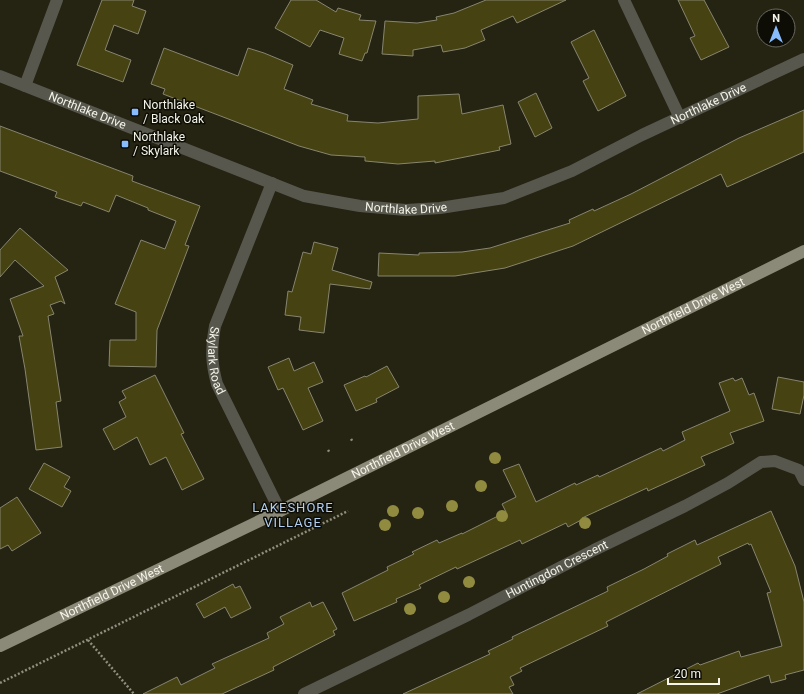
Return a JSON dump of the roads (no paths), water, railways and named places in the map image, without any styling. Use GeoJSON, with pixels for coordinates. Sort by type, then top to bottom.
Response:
{"type":"FeatureCollection","features":[{"type":"Feature","properties":{"kind":"main road","name":"Northfield Drive West"},"geometry":{"type":"LineString","coordinates":[[0,646],[280,511],[804,251]]}},
{"type":"Feature","properties":{"kind":"street"},"geometry":{"type":"LineString","coordinates":[[25,86],[57,0]]}},
{"type":"Feature","properties":{"kind":"street"},"geometry":{"type":"LineString","coordinates":[[624,0],[680,118]]}},
{"type":"Feature","properties":{"kind":"street","name":"Northlake Drive"},"geometry":{"type":"LineString","coordinates":[[0,76],[304,196],[360,206],[406,210],[475,204],[504,198],[572,170],[804,59]]}},
{"type":"Feature","properties":{"kind":"street","name":"Skylark Road"},"geometry":{"type":"LineString","coordinates":[[272,183],[215,326],[211,348],[212,365],[217,384],[280,511]]}},
{"type":"Feature","properties":{"kind":"street","name":"Huntingdon Crescent"},"geometry":{"type":"LineString","coordinates":[[304,694],[468,616],[594,550],[685,506],[728,483],[761,462],[775,462],[799,470],[804,480]]}},
{"type":"Feature","properties":{"kind":"place","name":"Northlake / Black Oak"},"geometry":{"type":"Point","coordinates":[135,112]}},
{"type":"Feature","properties":{"kind":"place","name":"Northlake / Skylark"},"geometry":{"type":"Point","coordinates":[125,144]}},
{"type":"Feature","properties":{"kind":"district","name":"LAKESHORE VILLAGE"},"geometry":{"type":"Point","coordinates":[293,514]}}]}
